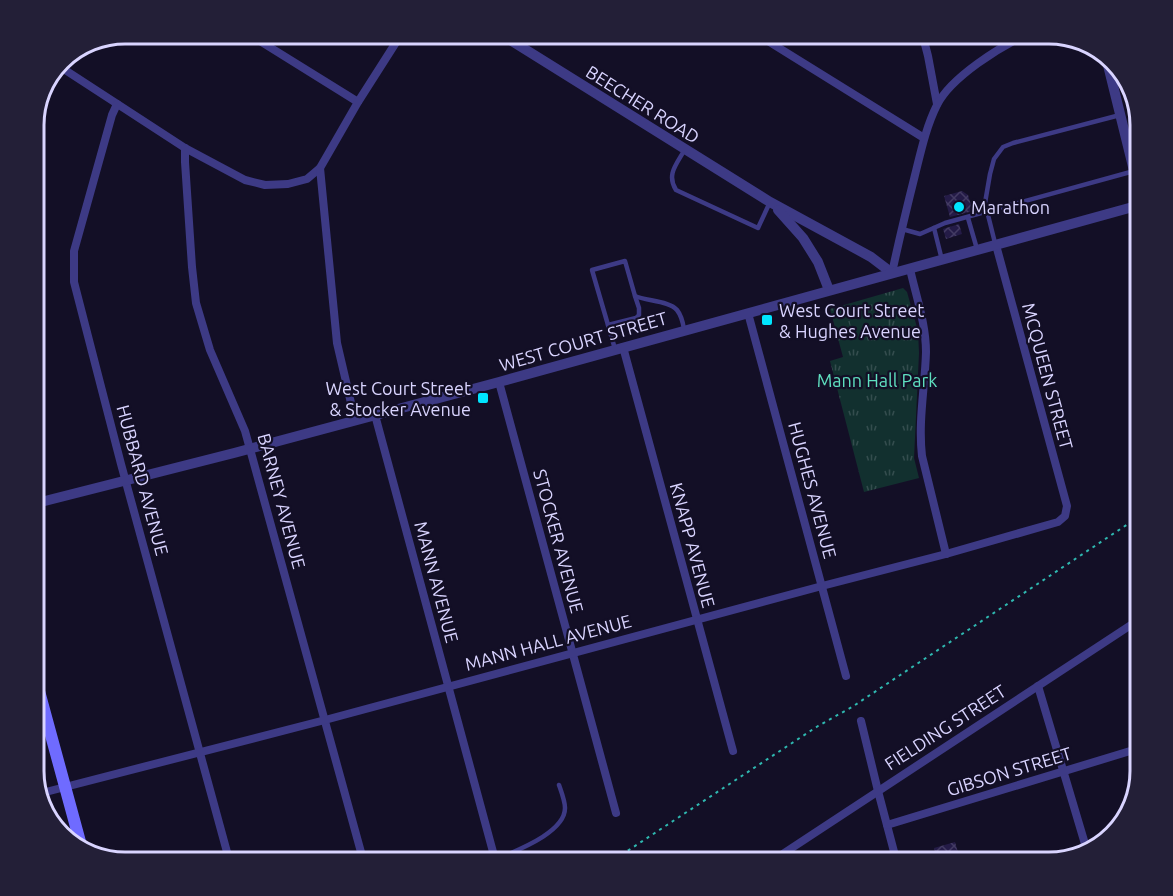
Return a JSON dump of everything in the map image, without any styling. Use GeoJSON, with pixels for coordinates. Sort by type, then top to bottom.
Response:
{"type":"FeatureCollection","features":[{"type":"Feature","properties":{"kind":"main road"},"geometry":{"type":"LineString","coordinates":[[44,710],[79,839]]}},
{"type":"Feature","properties":{"kind":"street"},"geometry":{"type":"LineString","coordinates":[[265,44],[358,102]]}},
{"type":"Feature","properties":{"kind":"street"},"geometry":{"type":"LineString","coordinates":[[65,70],[185,148],[245,180],[265,185],[288,184],[307,179],[320,168],[395,44]]}},
{"type":"Feature","properties":{"kind":"street","name":"BEECHER ROAD"},"geometry":{"type":"LineString","coordinates":[[517,44],[770,202],[871,257],[892,273]]}},
{"type":"Feature","properties":{"kind":"street"},"geometry":{"type":"LineString","coordinates":[[773,44],[924,138]]}},
{"type":"Feature","properties":{"kind":"street"},"geometry":{"type":"LineString","coordinates":[[925,44],[937,104]]}},
{"type":"Feature","properties":{"kind":"street"},"geometry":{"type":"LineString","coordinates":[[892,273],[924,138],[937,104],[953,84],[981,60],[1007,44]]}},
{"type":"Feature","properties":{"kind":"street"},"geometry":{"type":"LineString","coordinates":[[1109,72],[1130,155]]}},
{"type":"Feature","properties":{"kind":"street","name":"HUBBARD AVENUE"},"geometry":{"type":"LineString","coordinates":[[117,104],[74,251],[74,282],[227,853]]}},
{"type":"Feature","properties":{"kind":"street","name":"BARNEY AVENUE"},"geometry":{"type":"LineString","coordinates":[[185,148],[196,303],[210,351],[245,431],[361,853]]}},
{"type":"Feature","properties":{"kind":"street"},"geometry":{"type":"LineString","coordinates":[[320,168],[338,343],[355,420]]}},
{"type":"Feature","properties":{"kind":"street","name":"BEECHER ROAD"},"geometry":{"type":"LineString","coordinates":[[770,202],[803,238],[818,262],[829,290]]}},
{"type":"Feature","properties":{"kind":"street","name":"WEST COURT STREET"},"geometry":{"type":"LineString","coordinates":[[44,501],[499,382],[1130,208]]}},
{"type":"Feature","properties":{"kind":"street","name":"MCQUEEN STREET"},"geometry":{"type":"LineString","coordinates":[[996,245],[1067,506],[1065,516]]}},
{"type":"Feature","properties":{"kind":"street"},"geometry":{"type":"LineString","coordinates":[[910,269],[923,325],[926,350],[920,440],[922,456],[946,554]]}},
{"type":"Feature","properties":{"kind":"street","name":"HUGHES AVENUE"},"geometry":{"type":"LineString","coordinates":[[748,313],[846,676]]}},
{"type":"Feature","properties":{"kind":"street","name":"KNAPP AVENUE"},"geometry":{"type":"LineString","coordinates":[[619,348],[733,751]]}},
{"type":"Feature","properties":{"kind":"street","name":"STOCKER AVENUE"},"geometry":{"type":"LineString","coordinates":[[499,382],[616,813]]}},
{"type":"Feature","properties":{"kind":"street","name":"MANN AVENUE"},"geometry":{"type":"LineString","coordinates":[[375,415],[494,853]]}},
{"type":"Feature","properties":{"kind":"street","name":"MANN HALL AVENUE"},"geometry":{"type":"LineString","coordinates":[[46,792],[946,554],[1045,527],[1058,522],[1065,516]]}},
{"type":"Feature","properties":{"kind":"street","name":"FIELDING STREET"},"geometry":{"type":"LineString","coordinates":[[784,853],[1130,626]]}},
{"type":"Feature","properties":{"kind":"street"},"geometry":{"type":"LineString","coordinates":[[1038,686],[1085,844]]}},
{"type":"Feature","properties":{"kind":"street"},"geometry":{"type":"LineString","coordinates":[[861,721],[894,853]]}},
{"type":"Feature","properties":{"kind":"street","name":"GIBSON STREET"},"geometry":{"type":"LineString","coordinates":[[887,825],[1130,751]]}},
{"type":"Feature","properties":{"kind":"lane"},"geometry":{"type":"LineString","coordinates":[[996,245],[985,203],[994,159],[1004,147],[1120,115]]}},
{"type":"Feature","properties":{"kind":"lane"},"geometry":{"type":"LineString","coordinates":[[685,149],[671,177],[676,190],[758,228],[770,202]]}},
{"type":"Feature","properties":{"kind":"lane"},"geometry":{"type":"LineString","coordinates":[[902,229],[920,234],[945,223],[1130,172]]}},
{"type":"Feature","properties":{"kind":"lane"},"geometry":{"type":"LineString","coordinates":[[968,218],[977,250]]}},
{"type":"Feature","properties":{"kind":"lane"},"geometry":{"type":"LineString","coordinates":[[934,228],[942,260]]}},
{"type":"Feature","properties":{"kind":"lane"},"geometry":{"type":"LineString","coordinates":[[608,325],[636,318],[639,315],[625,261],[592,270],[608,325],[619,348]]}},
{"type":"Feature","properties":{"kind":"lane"},"geometry":{"type":"LineString","coordinates":[[635,296],[670,304],[677,309],[685,330]]}},
{"type":"Feature","properties":{"kind":"lane"},"geometry":{"type":"LineString","coordinates":[[513,853],[550,832],[562,819],[565,807],[559,785]]}},
{"type":"Feature","properties":{"kind":"path"},"geometry":{"type":"LineString","coordinates":[[624,853],[818,726],[852,707],[1130,523]]}},
{"type":"Feature","properties":{"kind":"green space","name":"Mann Hall Park"},"geometry":{"type":"Polygon","coordinates":[[[903,288],[907,292],[918,331],[914,458],[919,478],[864,492],[830,361],[843,357],[830,309],[903,288]]]}},
{"type":"Feature","properties":{"kind":"green space"},"geometry":{"type":"Polygon","coordinates":[[[884,309],[888,327],[853,336],[849,318],[884,309]]]}},
{"type":"Feature","properties":{"kind":"building"},"geometry":{"type":"Polygon","coordinates":[[[962,191],[968,195],[973,211],[950,217],[944,196],[962,191]]]}},
{"type":"Feature","properties":{"kind":"building"},"geometry":{"type":"Polygon","coordinates":[[[959,224],[962,234],[946,239],[943,229],[959,224]]]}},
{"type":"Feature","properties":{"kind":"building"},"geometry":{"type":"Polygon","coordinates":[[[955,842],[958,853],[935,853],[934,848],[955,842]]]}},
{"type":"Feature","properties":{"kind":"place","name":"Marathon"},"geometry":{"type":"Point","coordinates":[959,207]}},
{"type":"Feature","properties":{"kind":"place","name":"West Court Street & Hughes Avenue"},"geometry":{"type":"Point","coordinates":[767,320]}},
{"type":"Feature","properties":{"kind":"place","name":"West Court Street & Stocker Avenue"},"geometry":{"type":"Point","coordinates":[483,398]}}]}
